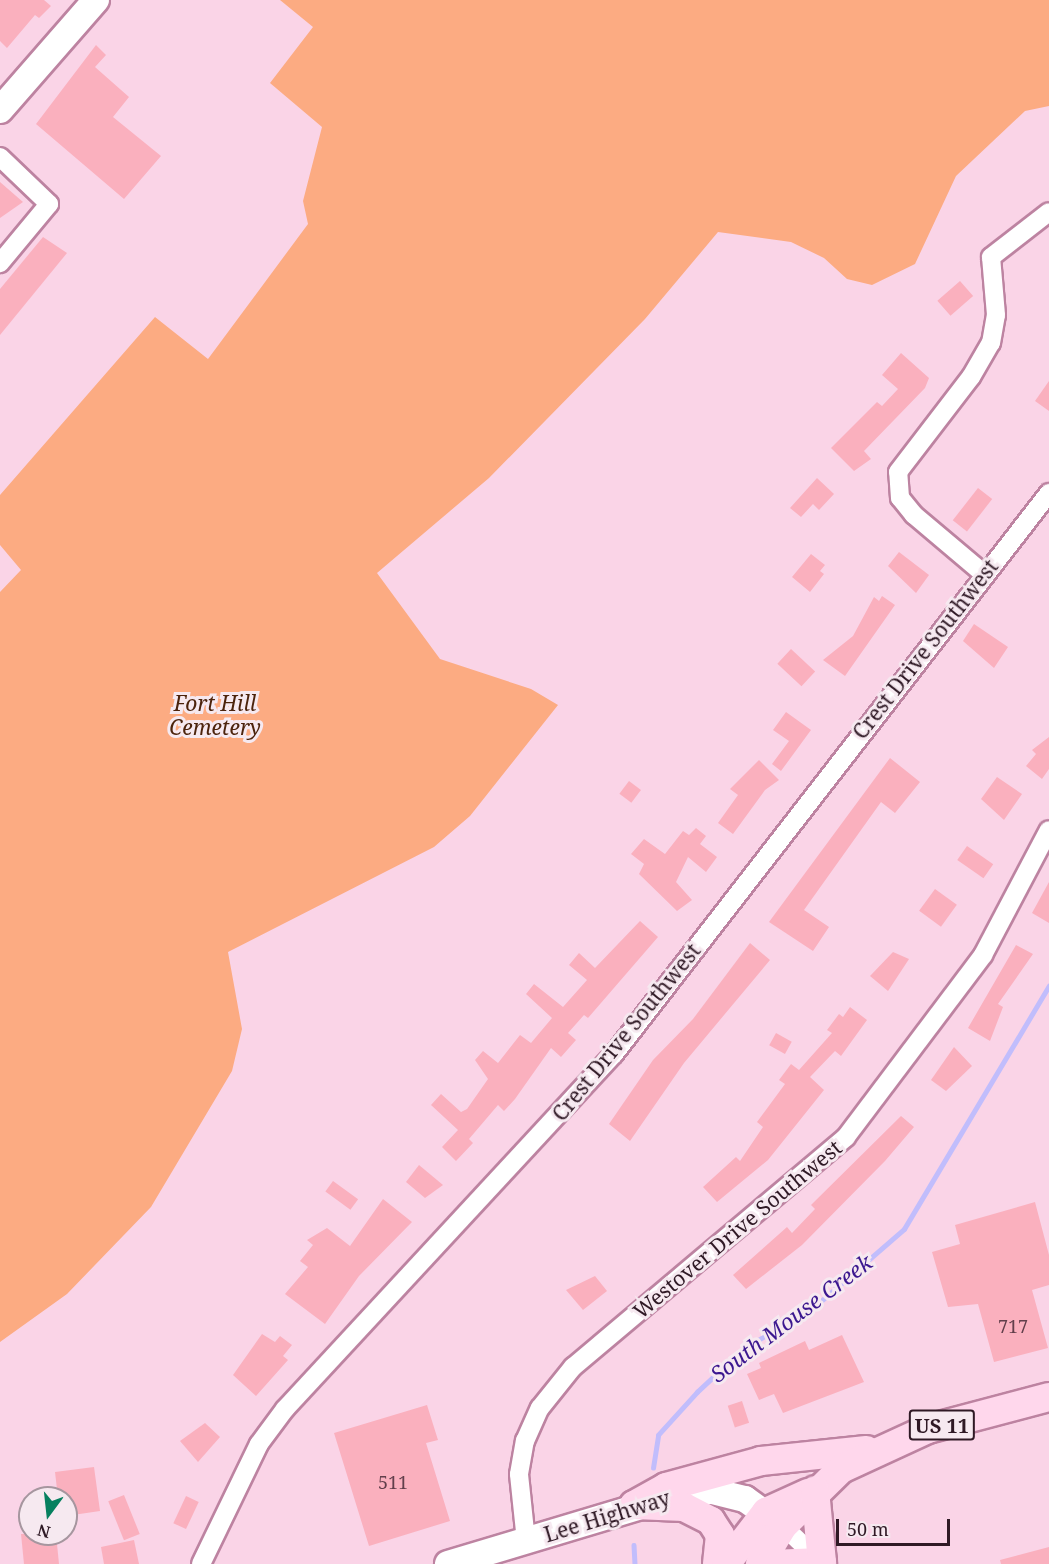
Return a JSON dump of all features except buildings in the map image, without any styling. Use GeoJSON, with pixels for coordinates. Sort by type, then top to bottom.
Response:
{"type":"FeatureCollection","features":[{"type":"Feature","properties":{"kind":"main road"},"geometry":{"type":"LineString","coordinates":[[0,110],[96,0]]}},
{"type":"Feature","properties":{"kind":"main road","name":"US 11"},"geometry":{"type":"LineString","coordinates":[[726,1564],[774,1519],[878,1448],[928,1429],[1049,1397]]}},
{"type":"Feature","properties":{"kind":"main road"},"geometry":{"type":"LineString","coordinates":[[634,1505],[666,1487],[761,1461],[878,1448]]}},
{"type":"Feature","properties":{"kind":"main road"},"geometry":{"type":"LineString","coordinates":[[770,1564],[823,1563],[815,1490]]}},
{"type":"Feature","properties":{"kind":"main road","name":"Lee Highway"},"geometry":{"type":"LineString","coordinates":[[448,1564],[634,1505],[712,1491],[745,1498],[774,1519]]}},
{"type":"Feature","properties":{"kind":"main road"},"geometry":{"type":"LineString","coordinates":[[634,1505],[684,1507],[711,1521],[720,1535],[717,1564]]}},
{"type":"Feature","properties":{"kind":"main road","name":"US 11"},"geometry":{"type":"LineString","coordinates":[[760,1564],[774,1519]]}},
{"type":"Feature","properties":{"kind":"street"},"geometry":{"type":"LineString","coordinates":[[0,158],[49,204],[0,263]]}},
{"type":"Feature","properties":{"kind":"street"},"geometry":{"type":"LineString","coordinates":[[984,574],[907,507],[896,486],[898,472],[971,377],[991,343],[996,315],[991,257],[1049,212]]}},
{"type":"Feature","properties":{"kind":"street","name":"Crest Drive Southwest"},"geometry":{"type":"LineString","coordinates":[[201,1564],[259,1444],[285,1409],[614,1054],[1049,493]]}},
{"type":"Feature","properties":{"kind":"street","name":"Westover Drive Southwest"},"geometry":{"type":"LineString","coordinates":[[526,1541],[519,1474],[525,1441],[540,1408],[573,1367],[846,1137],[983,954],[1049,831]]}},
{"type":"Feature","properties":{"kind":"street"},"geometry":{"type":"LineString","coordinates":[[774,1519],[823,1563]]}},
{"type":"Feature","properties":{"kind":"green space","name":"Fort Hill Cemetery"},"geometry":{"type":"Polygon","coordinates":[[[280,0],[1049,0],[1049,106],[1025,111],[956,176],[915,264],[872,285],[847,279],[824,258],[791,242],[718,232],[645,319],[489,478],[377,573],[440,659],[531,689],[558,705],[470,816],[434,847],[228,952],[242,1029],[232,1071],[151,1207],[67,1294],[0,1342],[0,592],[21,570],[0,545],[0,495],[155,317],[208,359],[308,224],[303,201],[322,127],[270,83],[313,27],[280,0]]]}},
{"type":"Feature","properties":{"kind":"waterway","name":"South Mouse Creek"},"geometry":{"type":"LineString","coordinates":[[653,1468],[658,1435],[697,1392],[742,1350],[820,1302],[904,1229],[1049,986]]}},
{"type":"Feature","properties":{"kind":"waterway","name":"South Mouse Creek"},"geometry":{"type":"LineString","coordinates":[[634,1545],[635,1564]]}}]}
